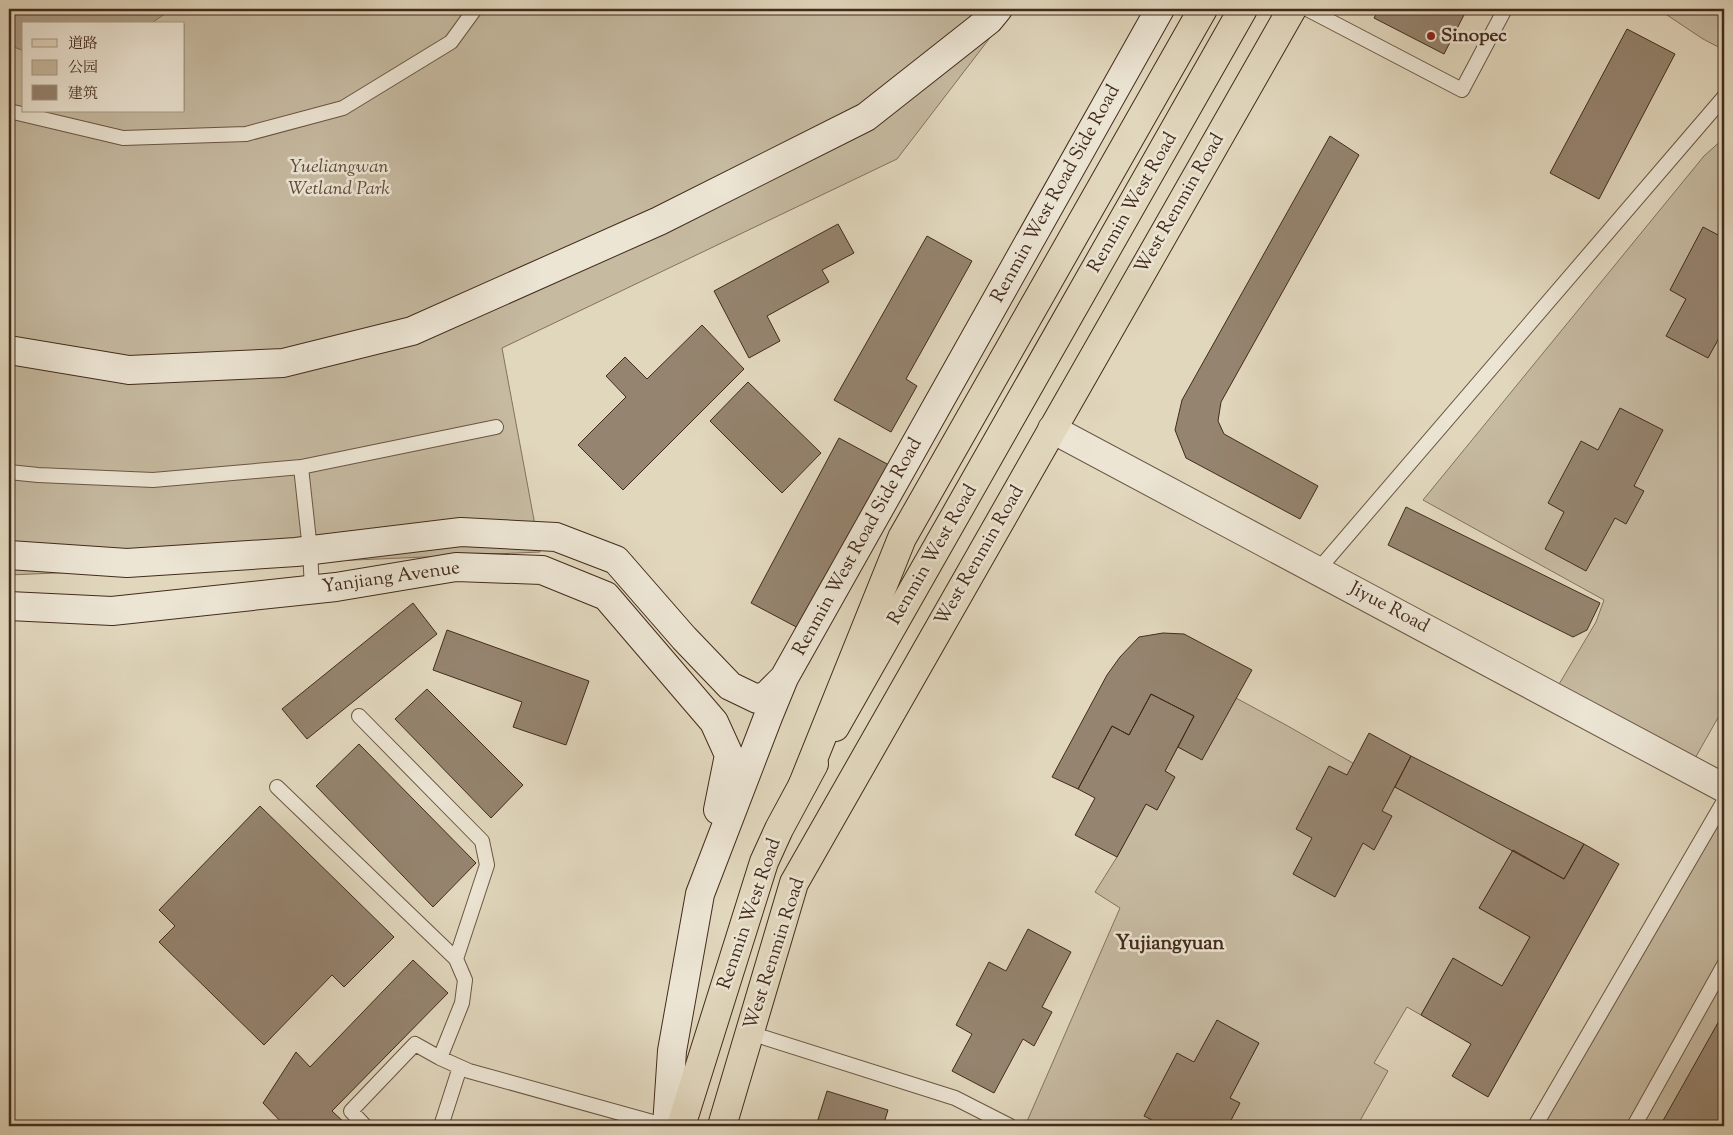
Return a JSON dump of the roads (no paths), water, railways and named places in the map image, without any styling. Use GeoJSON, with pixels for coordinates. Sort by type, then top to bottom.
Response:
{"type":"FeatureCollection","features":[{"type":"Feature","properties":{"kind":"main road"},"geometry":{"type":"LineString","coordinates":[[803,784],[902,538],[1203,9]]}},
{"type":"Feature","properties":{"kind":"main road","name":"Renmin West Road"},"geometry":{"type":"LineString","coordinates":[[681,1126],[764,862],[779,829],[1243,9]]}},
{"type":"Feature","properties":{"kind":"main road","name":"West Renmin Road"},"geometry":{"type":"LineString","coordinates":[[722,1126],[794,883],[1292,9]]}},
{"type":"Feature","properties":{"kind":"street"},"geometry":{"type":"LineString","coordinates":[[9,350],[129,370],[283,363],[412,332],[659,221],[866,117],[989,20],[998,9]]}},
{"type":"Feature","properties":{"kind":"street","name":"Renmin West Road Side Road"},"geometry":{"type":"LineString","coordinates":[[667,1126],[672,1051],[700,894],[784,678],[1160,9]]}},
{"type":"Feature","properties":{"kind":"street","name":"Jiyue Road"},"geometry":{"type":"LineString","coordinates":[[1052,429],[1724,788]]}},
{"type":"Feature","properties":{"kind":"street","name":"Yanjiang Avenue"},"geometry":{"type":"LineString","coordinates":[[9,555],[127,563],[310,550],[461,532],[556,537],[616,560],[684,638],[730,686],[757,699],[767,695],[784,678]]}},
{"type":"Feature","properties":{"kind":"street","name":"Yanjiang Avenue"},"geometry":{"type":"LineString","coordinates":[[9,606],[112,611],[336,587],[456,567],[542,570],[606,596],[714,722],[729,755],[700,894]]}},
{"type":"Feature","properties":{"kind":"lane"},"geometry":{"type":"LineString","coordinates":[[9,111],[123,138],[246,134],[343,108],[451,42],[475,9]]}},
{"type":"Feature","properties":{"kind":"lane"},"geometry":{"type":"LineString","coordinates":[[1306,9],[1462,90],[1505,9]]}},
{"type":"Feature","properties":{"kind":"lane"},"geometry":{"type":"LineString","coordinates":[[1318,570],[1724,97]]}},
{"type":"Feature","properties":{"kind":"lane"},"geometry":{"type":"LineString","coordinates":[[9,472],[153,480],[301,467],[496,427]]}},
{"type":"Feature","properties":{"kind":"lane"},"geometry":{"type":"LineString","coordinates":[[301,467],[310,550],[312,589]]}},
{"type":"Feature","properties":{"kind":"lane"},"geometry":{"type":"LineString","coordinates":[[359,716],[482,841],[487,864],[456,959]]}},
{"type":"Feature","properties":{"kind":"lane"},"geometry":{"type":"LineString","coordinates":[[277,787],[456,959],[464,980],[462,1003],[440,1058]]}},
{"type":"Feature","properties":{"kind":"lane"},"geometry":{"type":"LineString","coordinates":[[1534,1126],[1724,801]]}},
{"type":"Feature","properties":{"kind":"lane"},"geometry":{"type":"LineString","coordinates":[[1634,1126],[1724,965]]}},
{"type":"Feature","properties":{"kind":"lane"},"geometry":{"type":"LineString","coordinates":[[750,1033],[955,1098],[1010,1126]]}},
{"type":"Feature","properties":{"kind":"lane"},"geometry":{"type":"LineString","coordinates":[[365,1126],[351,1111],[415,1044],[469,1071],[667,1126]]}},
{"type":"Feature","properties":{"kind":"lane"},"geometry":{"type":"LineString","coordinates":[[440,1126],[460,1067]]}},
{"type":"Feature","properties":{"kind":"place","name":"Sinopec"},"geometry":{"type":"Point","coordinates":[1431,36]}},
{"type":"Feature","properties":{"kind":"district","name":"Yujiangyuan"},"geometry":{"type":"Point","coordinates":[1170,944]}},
{"type":"Feature","properties":{"kind":"park label","name":"Yueliangwan Wetland Park"},"geometry":{"type":"Point","coordinates":[339,178]}}]}
